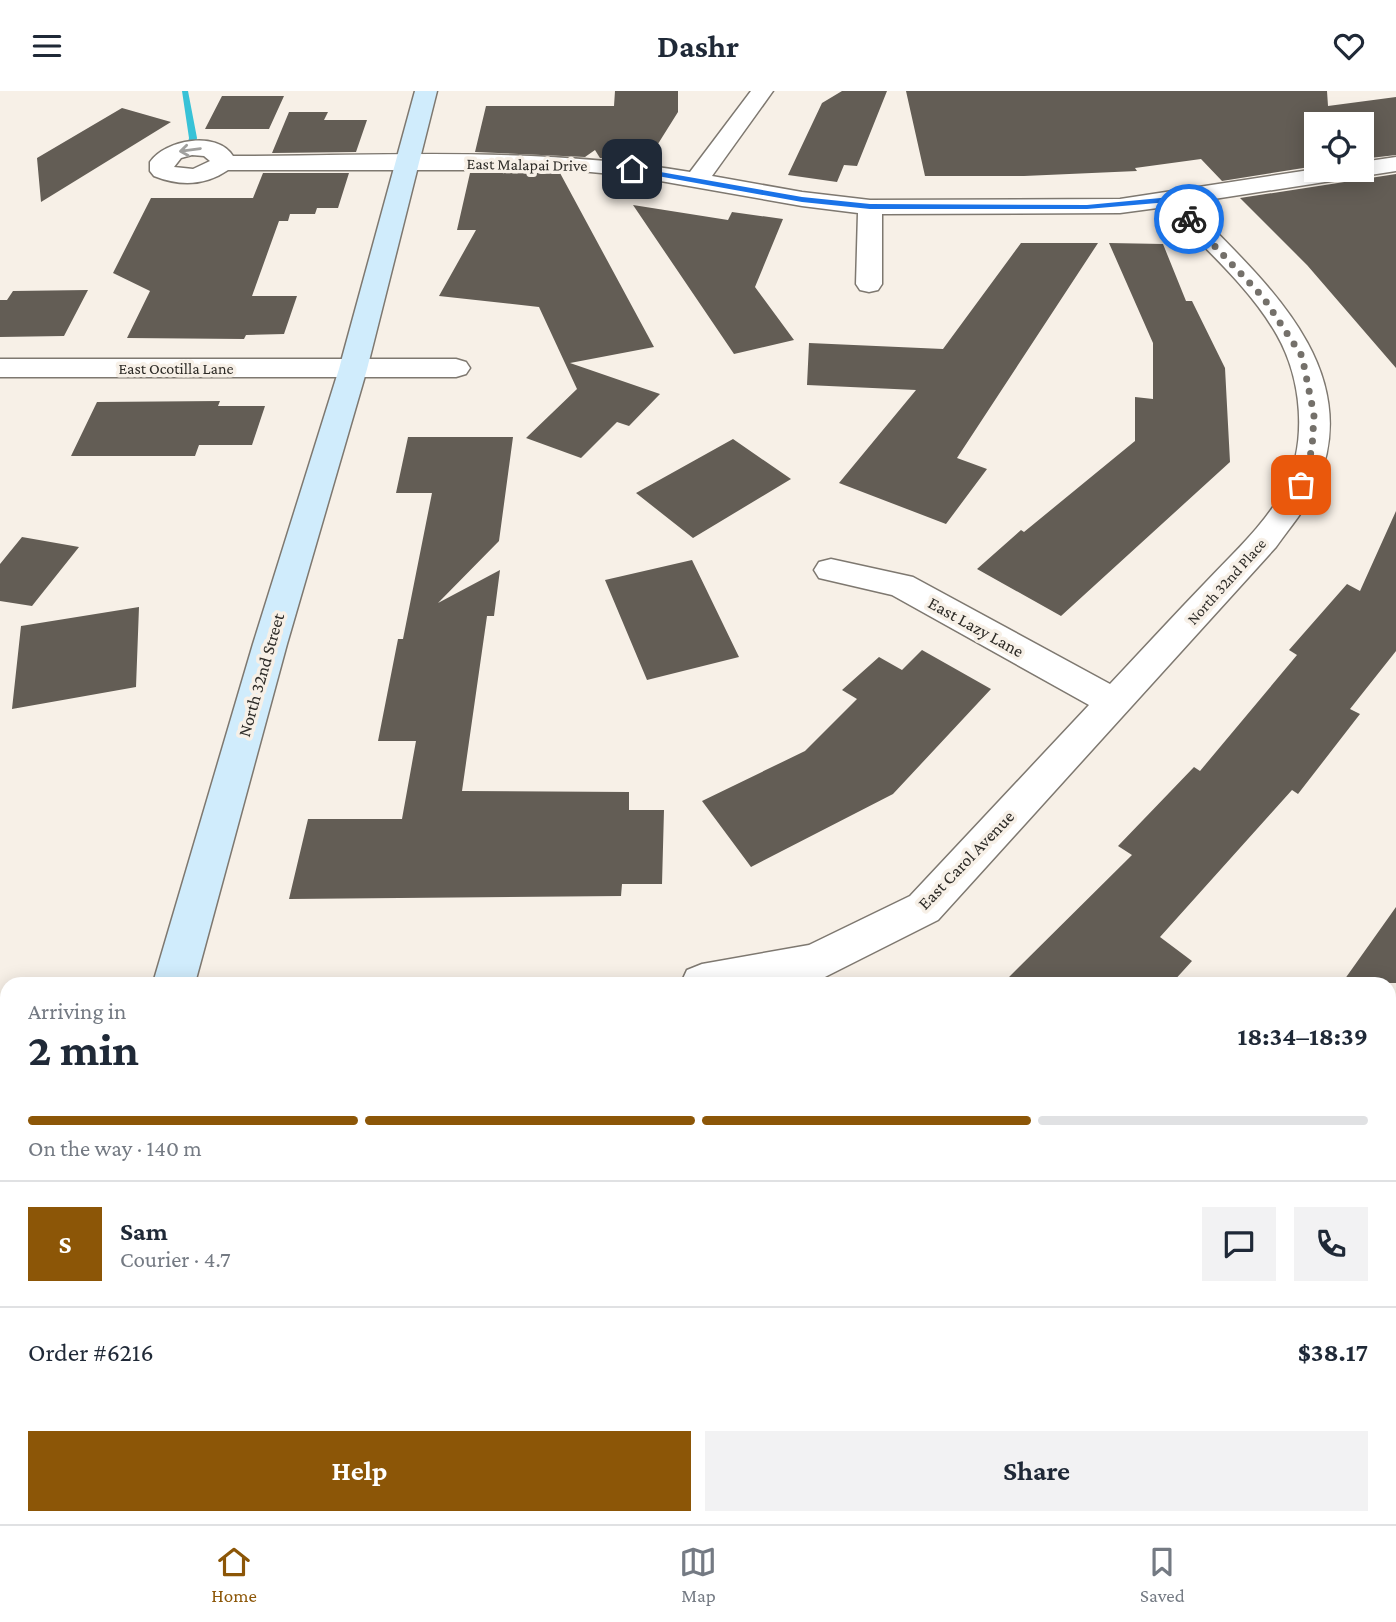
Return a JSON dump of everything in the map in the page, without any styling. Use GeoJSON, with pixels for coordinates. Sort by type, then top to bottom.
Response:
{"type":"FeatureCollection","features":[{"type":"Feature","properties":{"kind":"street","name":"North 32nd Street"},"geometry":{"type":"LineString","coordinates":[[176,977],[270,644],[353,369],[426,91]]}},
{"type":"Feature","properties":{"kind":"street"},"geometry":{"type":"LineString","coordinates":[[696,181],[762,91]]}},
{"type":"Feature","properties":{"kind":"street","name":"East Malapai Drive"},"geometry":{"type":"LineString","coordinates":[[222,163],[570,163],[632,169],[802,199],[870,207],[1087,207],[1171,199],[1304,178]]}},
{"type":"Feature","properties":{"kind":"street","name":"East Malapai Drive"},"geometry":{"type":"LineString","coordinates":[[1374,167],[1396,164]]}},
{"type":"Feature","properties":{"kind":"street","name":"North 32nd Place"},"geometry":{"type":"LineString","coordinates":[[1115,703],[1265,539],[1301,485],[1312,449],[1314,415],[1302,356],[1263,297],[1171,199]]}},
{"type":"Feature","properties":{"kind":"street"},"geometry":{"type":"LineString","coordinates":[[869,284],[870,207]]}},
{"type":"Feature","properties":{"kind":"street"},"geometry":{"type":"LineString","coordinates":[[353,369],[456,367]]}},
{"type":"Feature","properties":{"kind":"street","name":"East Ocotilla Lane"},"geometry":{"type":"LineString","coordinates":[[0,368],[353,369]]}},
{"type":"Feature","properties":{"kind":"street","name":"East Lazy Lane"},"geometry":{"type":"LineString","coordinates":[[831,570],[901,585],[1115,703]]}},
{"type":"Feature","properties":{"kind":"street","name":"East Carol Avenue"},"geometry":{"type":"LineString","coordinates":[[738,977],[815,964],[924,908],[1115,703]]}},
{"type":"Feature","properties":{"kind":"building"},"geometry":{"type":"Polygon","coordinates":[[[615,91],[678,91],[678,112],[646,163],[600,158],[595,150],[585,157],[475,152],[486,106],[614,106],[615,91]]]}},
{"type":"Feature","properties":{"kind":"building"},"geometry":{"type":"Polygon","coordinates":[[[842,91],[887,91],[857,166],[844,165],[837,182],[788,175],[822,103],[842,91]]]}},
{"type":"Feature","properties":{"kind":"building"},"geometry":{"type":"Polygon","coordinates":[[[906,91],[1327,91],[1328,106],[1396,97],[1396,155],[1374,158],[1374,112],[1304,112],[1304,168],[1222,181],[1201,159],[1135,168],[1137,171],[1024,176],[925,176],[906,91]]]}},
{"type":"Feature","properties":{"kind":"building"},"geometry":{"type":"Polygon","coordinates":[[[222,96],[284,96],[269,129],[205,129],[222,96]]]}},
{"type":"Feature","properties":{"kind":"building"},"geometry":{"type":"Polygon","coordinates":[[[122,108],[171,122],[41,202],[37,158],[122,108]]]}},
{"type":"Feature","properties":{"kind":"building"},"geometry":{"type":"Polygon","coordinates":[[[289,112],[328,112],[324,120],[367,120],[356,152],[272,153],[289,112]]]}},
{"type":"Feature","properties":{"kind":"building"},"geometry":{"type":"Polygon","coordinates":[[[263,173],[349,173],[338,208],[317,208],[315,214],[290,214],[288,221],[279,221],[252,296],[297,296],[284,334],[246,335],[244,339],[127,338],[150,291],[113,273],[151,198],[253,198],[263,173]]]}},
{"type":"Feature","properties":{"kind":"building"},"geometry":{"type":"Polygon","coordinates":[[[470,173],[560,173],[654,347],[570,363],[660,394],[629,426],[617,422],[581,458],[526,438],[577,389],[539,307],[439,296],[476,230],[457,230],[470,173]]]}},
{"type":"Feature","properties":{"kind":"building"},"geometry":{"type":"Polygon","coordinates":[[[1396,174],[1396,368],[1307,265],[1240,198],[1344,182],[1374,182],[1374,177],[1396,174]]]}},
{"type":"Feature","properties":{"kind":"building"},"geometry":{"type":"Polygon","coordinates":[[[633,205],[728,220],[732,212],[783,219],[755,287],[794,340],[734,354],[633,205]]]}},
{"type":"Feature","properties":{"kind":"building"},"geometry":{"type":"Polygon","coordinates":[[[1021,243],[1098,243],[957,458],[987,469],[946,524],[839,483],[916,390],[807,385],[809,343],[943,349],[1021,243]]]}},
{"type":"Feature","properties":{"kind":"building"},"geometry":{"type":"Polygon","coordinates":[[[1109,243],[1163,244],[1186,301],[1192,301],[1225,368],[1230,462],[1061,616],[977,569],[1021,530],[1024,532],[1135,441],[1135,397],[1153,399],[1153,343],[1109,243]]]}},
{"type":"Feature","properties":{"kind":"building"},"geometry":{"type":"Polygon","coordinates":[[[88,290],[64,336],[0,337],[0,300],[7,300],[13,291],[88,290]]]}},
{"type":"Feature","properties":{"kind":"building"},"geometry":{"type":"Polygon","coordinates":[[[220,401],[218,406],[265,406],[252,445],[199,445],[195,456],[71,456],[97,402],[220,401]]]}},
{"type":"Feature","properties":{"kind":"building"},"geometry":{"type":"Polygon","coordinates":[[[408,437],[513,437],[499,541],[438,603],[500,570],[494,616],[487,616],[462,791],[629,792],[629,810],[664,810],[662,884],[622,884],[621,896],[289,899],[308,819],[402,819],[416,741],[378,741],[398,639],[403,639],[432,493],[396,493],[408,437]]]}},
{"type":"Feature","properties":{"kind":"building"},"geometry":{"type":"Polygon","coordinates":[[[733,439],[791,479],[693,538],[636,493],[733,439]]]}},
{"type":"Feature","properties":{"kind":"building"},"geometry":{"type":"Polygon","coordinates":[[[1396,511],[1396,651],[1350,709],[1360,714],[1298,794],[1292,790],[1160,937],[1192,961],[1177,977],[1009,977],[1132,855],[1118,846],[1194,767],[1200,771],[1297,655],[1289,650],[1347,584],[1360,591],[1396,511]]]}},
{"type":"Feature","properties":{"kind":"building"},"geometry":{"type":"Polygon","coordinates":[[[22,537],[79,547],[32,606],[0,601],[0,564],[22,537]]]}},
{"type":"Feature","properties":{"kind":"building"},"geometry":{"type":"Polygon","coordinates":[[[692,560],[739,657],[647,680],[605,580],[692,560]]]}},
{"type":"Feature","properties":{"kind":"building"},"geometry":{"type":"Polygon","coordinates":[[[139,607],[136,687],[12,709],[21,626],[139,607]]]}},
{"type":"Feature","properties":{"kind":"building"},"geometry":{"type":"Polygon","coordinates":[[[922,650],[991,689],[893,794],[751,867],[702,801],[805,751],[857,699],[842,690],[879,657],[902,670],[922,650]]]}},
{"type":"Feature","properties":{"kind":"building"},"geometry":{"type":"Polygon","coordinates":[[[1396,907],[1396,977],[1346,977],[1396,907]]]}},
{"type":"Feature","properties":{"kind":"waterway"},"geometry":{"type":"LineString","coordinates":[[185,91],[193,138],[191,148]]}},
{"type":"Feature","properties":{"kind":"way so far"},"geometry":{"type":"LineString","coordinates":[[1189,219],[1263,297],[1290,334],[1302,356],[1314,415],[1312,449],[1301,485]]}},
{"type":"Feature","properties":{"kind":"route"},"geometry":{"type":"LineString","coordinates":[[632,169],[802,199],[870,207],[1087,207],[1120,206],[1171,199],[1189,219]]}}]}
